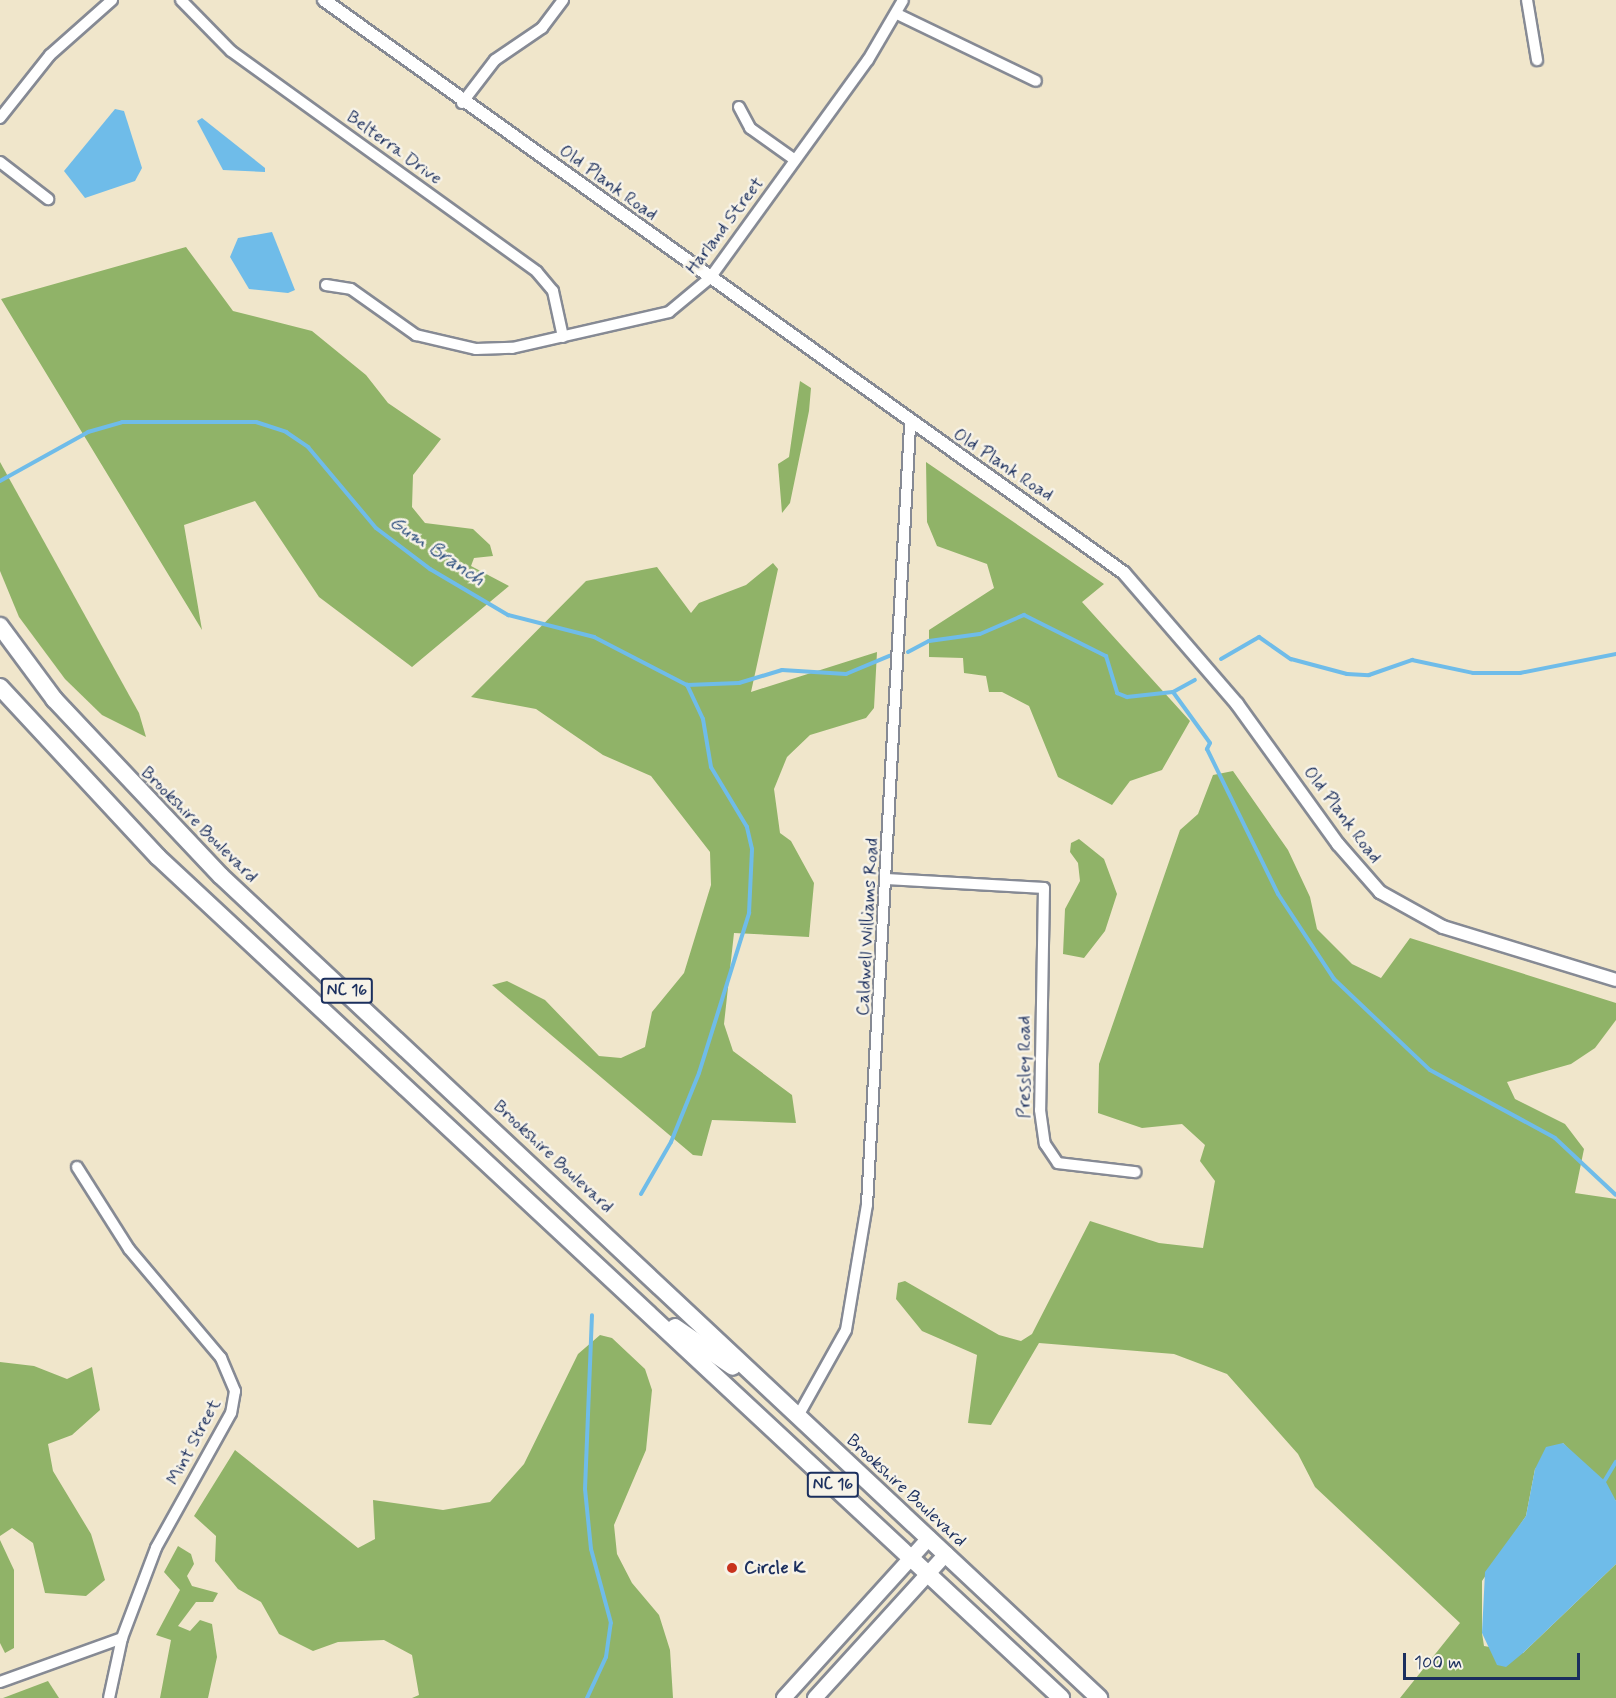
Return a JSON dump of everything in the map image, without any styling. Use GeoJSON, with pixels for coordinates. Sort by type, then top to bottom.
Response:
{"type":"FeatureCollection","features":[{"type":"Feature","properties":{"kind":"highway","name":"Brookshire Boulevard"},"geometry":{"type":"LineString","coordinates":[[0,626],[54,699],[221,876],[1099,1698]]}},
{"type":"Feature","properties":{"kind":"highway","name":"NC 16"},"geometry":{"type":"LineString","coordinates":[[0,687],[158,857],[1059,1695]]}},
{"type":"Feature","properties":{"kind":"highway"},"geometry":{"type":"LineString","coordinates":[[637,1301],[731,1365],[782,1413],[798,1416]]}},
{"type":"Feature","properties":{"kind":"highway"},"geometry":{"type":"LineString","coordinates":[[789,1444],[806,1439],[855,1484],[884,1497]]}},
{"type":"Feature","properties":{"kind":"main road"},"geometry":{"type":"LineString","coordinates":[[784,1698],[929,1538]]}},
{"type":"Feature","properties":{"kind":"main road"},"geometry":{"type":"LineString","coordinates":[[815,1698],[946,1554]]}},
{"type":"Feature","properties":{"kind":"street"},"geometry":{"type":"LineString","coordinates":[[0,117],[51,55],[112,0]]}},
{"type":"Feature","properties":{"kind":"street","name":"Belterra Drive"},"geometry":{"type":"LineString","coordinates":[[181,0],[231,51],[537,272],[553,291],[563,337]]}},
{"type":"Feature","properties":{"kind":"street","name":"Old Plank Road"},"geometry":{"type":"LineString","coordinates":[[324,0],[462,103],[710,278],[910,425],[1124,573],[1224,686],[1338,844],[1380,892],[1443,927],[1616,980]]}},
{"type":"Feature","properties":{"kind":"street"},"geometry":{"type":"LineString","coordinates":[[462,103],[495,60],[542,27],[563,0]]}},
{"type":"Feature","properties":{"kind":"street","name":"Harland Street"},"geometry":{"type":"LineString","coordinates":[[326,285],[351,289],[416,335],[449,346],[512,348],[669,312],[710,278],[897,14],[903,0]]}},
{"type":"Feature","properties":{"kind":"street"},"geometry":{"type":"LineString","coordinates":[[1527,0],[1537,60]]}},
{"type":"Feature","properties":{"kind":"street"},"geometry":{"type":"LineString","coordinates":[[897,14],[1036,81]]}},
{"type":"Feature","properties":{"kind":"street"},"geometry":{"type":"LineString","coordinates":[[739,107],[750,128],[795,160]]}},
{"type":"Feature","properties":{"kind":"street"},"geometry":{"type":"LineString","coordinates":[[0,162],[48,199]]}},
{"type":"Feature","properties":{"kind":"street","name":"Caldwell Williams Road"},"geometry":{"type":"LineString","coordinates":[[798,1416],[842,1341],[860,1266],[887,879],[910,425]]}},
{"type":"Feature","properties":{"kind":"street","name":"Pressley Road"},"geometry":{"type":"LineString","coordinates":[[887,879],[1044,888],[1040,1110],[1045,1144],[1058,1163],[1135,1172]]}},
{"type":"Feature","properties":{"kind":"street","name":"Mint Street"},"geometry":{"type":"LineString","coordinates":[[76,1167],[129,1249],[221,1358],[235,1391],[231,1413],[163,1531],[122,1638],[108,1698]]}},
{"type":"Feature","properties":{"kind":"street"},"geometry":{"type":"LineString","coordinates":[[0,1682],[122,1638]]}},
{"type":"Feature","properties":{"kind":"green space"},"geometry":{"type":"Polygon","coordinates":[[[186,247],[233,311],[312,331],[366,375],[388,403],[441,439],[413,475],[412,507],[425,523],[473,529],[490,545],[493,556],[474,558],[471,566],[509,586],[412,667],[319,597],[255,501],[184,525],[202,630],[1,299],[186,247]]]}},
{"type":"Feature","properties":{"kind":"green space"},"geometry":{"type":"Polygon","coordinates":[[[800,381],[811,388],[809,411],[790,503],[782,513],[778,464],[789,457],[800,381]]]}},
{"type":"Feature","properties":{"kind":"green space"},"geometry":{"type":"Polygon","coordinates":[[[0,462],[139,713],[146,737],[102,715],[65,679],[19,617],[0,571],[0,462]]]}},
{"type":"Feature","properties":{"kind":"green space"},"geometry":{"type":"Polygon","coordinates":[[[926,462],[1104,584],[1082,602],[1190,721],[1162,770],[1130,781],[1112,805],[1058,777],[1029,706],[1002,692],[989,692],[986,676],[964,673],[963,658],[929,657],[929,630],[994,588],[987,564],[937,546],[927,522],[926,462]]]}},
{"type":"Feature","properties":{"kind":"green space"},"geometry":{"type":"Polygon","coordinates":[[[773,563],[778,569],[751,692],[877,652],[874,708],[866,718],[810,735],[787,757],[774,789],[780,833],[791,841],[814,883],[809,937],[734,933],[724,1024],[733,1051],[792,1095],[796,1123],[712,1120],[702,1156],[693,1155],[492,985],[507,981],[545,1000],[599,1056],[621,1058],[645,1047],[652,1012],[684,973],[711,885],[710,852],[651,776],[603,755],[536,709],[471,697],[586,581],[657,567],[691,613],[699,603],[746,585],[773,563]]]}},
{"type":"Feature","properties":{"kind":"green space"},"geometry":{"type":"Polygon","coordinates":[[[1233,771],[1288,850],[1310,897],[1317,929],[1352,964],[1381,978],[1410,938],[1616,1003],[1616,1020],[1595,1048],[1571,1064],[1507,1082],[1515,1099],[1565,1124],[1584,1149],[1575,1193],[1616,1199],[1616,1501],[1563,1443],[1535,1469],[1526,1516],[1482,1581],[1482,1633],[1484,1646],[1523,1653],[1616,1564],[1616,1698],[1400,1698],[1460,1623],[1315,1487],[1298,1454],[1227,1374],[1174,1354],[1039,1343],[991,1425],[968,1423],[977,1355],[922,1331],[896,1299],[898,1283],[905,1281],[999,1335],[1021,1341],[1032,1334],[1090,1221],[1159,1243],[1203,1248],[1215,1181],[1200,1161],[1205,1145],[1182,1124],[1142,1128],[1098,1113],[1099,1064],[1180,830],[1198,814],[1213,775],[1233,771]]]}},
{"type":"Feature","properties":{"kind":"green space"},"geometry":{"type":"Polygon","coordinates":[[[1079,839],[1104,859],[1117,894],[1105,931],[1084,958],[1063,954],[1065,909],[1080,881],[1078,863],[1070,852],[1071,843],[1079,839]]]}},
{"type":"Feature","properties":{"kind":"green space"},"geometry":{"type":"Polygon","coordinates":[[[600,1335],[612,1338],[645,1369],[652,1390],[646,1450],[614,1525],[617,1554],[632,1583],[659,1615],[670,1650],[673,1698],[412,1698],[419,1695],[412,1655],[384,1640],[338,1642],[313,1651],[279,1634],[261,1602],[238,1589],[215,1561],[216,1536],[194,1516],[235,1450],[358,1548],[375,1539],[373,1500],[443,1510],[490,1502],[524,1464],[578,1354],[600,1335]]]}},
{"type":"Feature","properties":{"kind":"green space"},"geometry":{"type":"Polygon","coordinates":[[[0,1362],[34,1366],[67,1379],[92,1367],[100,1410],[72,1435],[48,1444],[53,1471],[91,1534],[105,1580],[86,1596],[45,1593],[33,1543],[12,1528],[0,1536],[0,1362]]]}},
{"type":"Feature","properties":{"kind":"green space"},"geometry":{"type":"Polygon","coordinates":[[[0,1540],[14,1570],[14,1648],[5,1653],[0,1643],[0,1540]]]}},
{"type":"Feature","properties":{"kind":"green space"},"geometry":{"type":"Polygon","coordinates":[[[178,1546],[191,1554],[194,1564],[187,1576],[192,1586],[218,1593],[213,1602],[196,1602],[178,1626],[190,1631],[200,1620],[212,1624],[217,1657],[208,1698],[160,1698],[171,1640],[156,1635],[180,1590],[164,1572],[178,1546]]]}},
{"type":"Feature","properties":{"kind":"green space"},"geometry":{"type":"Polygon","coordinates":[[[48,1681],[59,1698],[3,1698],[48,1681]]]}},
{"type":"Feature","properties":{"kind":"water"},"geometry":{"type":"Polygon","coordinates":[[[115,109],[124,111],[142,168],[135,181],[85,198],[64,171],[115,109]]]}},
{"type":"Feature","properties":{"kind":"water"},"geometry":{"type":"Polygon","coordinates":[[[202,118],[265,168],[265,172],[223,170],[197,121],[202,118]]]}},
{"type":"Feature","properties":{"kind":"water"},"geometry":{"type":"Polygon","coordinates":[[[272,232],[295,290],[288,293],[249,289],[230,257],[238,238],[272,232]]]}},
{"type":"Feature","properties":{"kind":"water"},"geometry":{"type":"Polygon","coordinates":[[[1563,1443],[1606,1482],[1616,1501],[1616,1564],[1523,1653],[1506,1667],[1497,1665],[1482,1633],[1485,1572],[1526,1516],[1535,1469],[1546,1447],[1563,1443]]]}},
{"type":"Feature","properties":{"kind":"waterway","name":"Gum Branch"},"geometry":{"type":"LineString","coordinates":[[0,481],[88,432],[122,422],[256,422],[286,432],[308,447],[376,528],[430,569],[508,615],[594,637],[687,685],[739,683],[782,670],[846,674],[889,656]]}},
{"type":"Feature","properties":{"kind":"waterway","name":"Gum Branch"},"geometry":{"type":"LineString","coordinates":[[908,652],[929,641],[980,634],[1024,615],[1106,656],[1117,693],[1127,697],[1173,692],[1195,680]]}},
{"type":"Feature","properties":{"kind":"waterway"},"geometry":{"type":"LineString","coordinates":[[1221,659],[1259,637],[1291,659],[1347,674],[1369,675],[1412,660],[1473,673],[1520,673],[1616,654]]}},
{"type":"Feature","properties":{"kind":"waterway"},"geometry":{"type":"LineString","coordinates":[[641,1194],[671,1142],[699,1073],[749,913],[752,849],[747,827],[711,767],[703,719],[687,685]]}},
{"type":"Feature","properties":{"kind":"waterway"},"geometry":{"type":"LineString","coordinates":[[1173,692],[1210,743],[1207,749],[1278,894],[1334,979],[1430,1070],[1555,1138],[1616,1195]]}},
{"type":"Feature","properties":{"kind":"waterway"},"geometry":{"type":"LineString","coordinates":[[587,1698],[606,1657],[611,1623],[591,1549],[585,1489],[592,1315]]}},
{"type":"Feature","properties":{"kind":"waterway"},"geometry":{"type":"LineString","coordinates":[[1602,1485],[1616,1462]]}},
{"type":"Feature","properties":{"kind":"place","name":"Circle K"},"geometry":{"type":"Point","coordinates":[732,1568]}}]}
